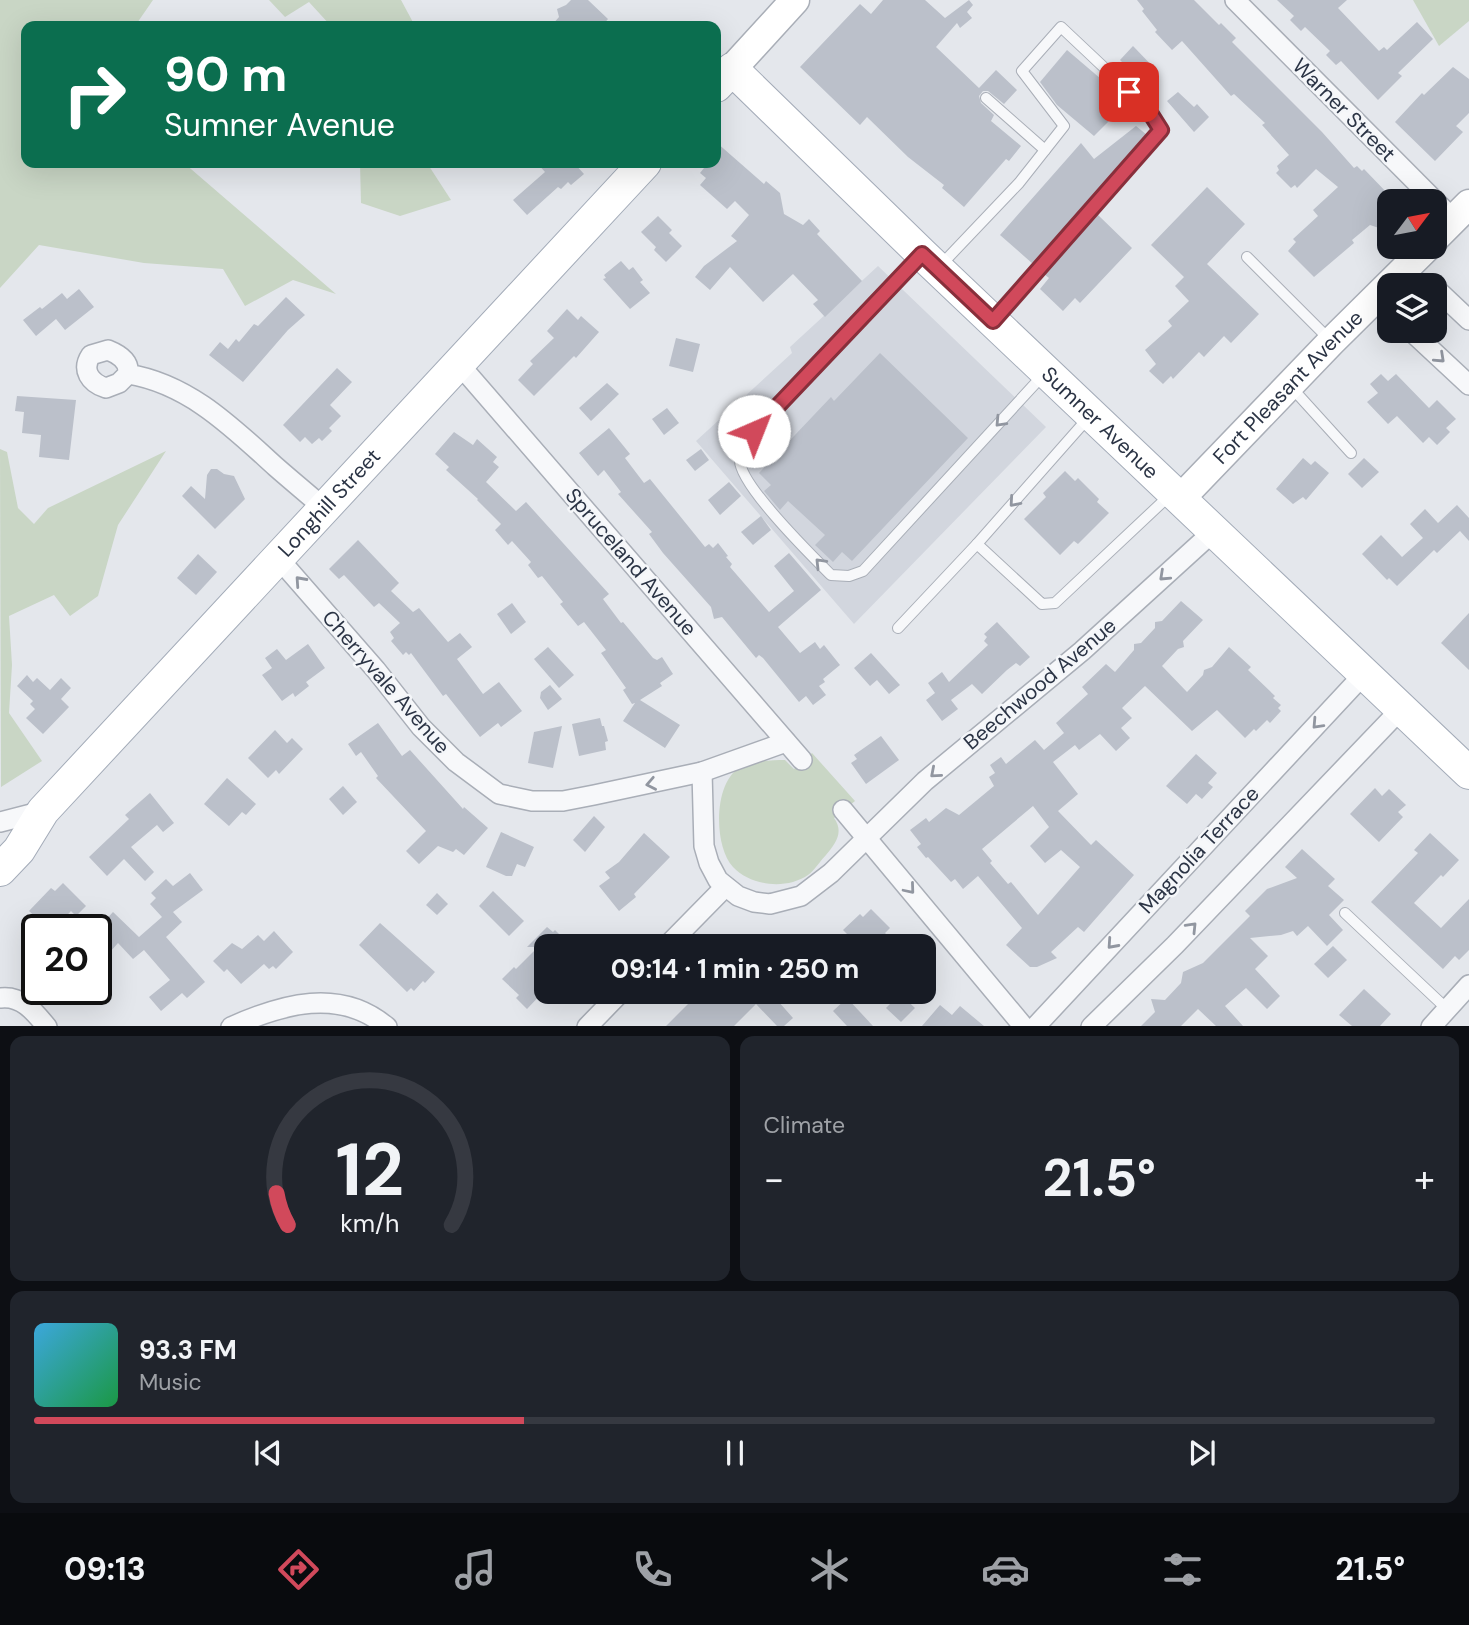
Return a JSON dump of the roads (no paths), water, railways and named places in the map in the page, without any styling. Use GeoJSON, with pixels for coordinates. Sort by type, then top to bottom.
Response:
{"type":"FeatureCollection","features":[{"type":"Feature","properties":{"kind":"main road","name":"Sumner Avenue"},"geometry":{"type":"LineString","coordinates":[[724,78],[930,262],[1047,371],[1469,773]]}},
{"type":"Feature","properties":{"kind":"main road","name":"Longhill Street"},"geometry":{"type":"LineString","coordinates":[[43,811],[640,168]]}},
{"type":"Feature","properties":{"kind":"main road"},"geometry":{"type":"LineString","coordinates":[[0,838],[43,811]]}},
{"type":"Feature","properties":{"kind":"main road"},"geometry":{"type":"LineString","coordinates":[[0,870],[19,849],[43,811]]}},
{"type":"Feature","properties":{"kind":"street"},"geometry":{"type":"LineString","coordinates":[[724,78],[795,0]]}},
{"type":"Feature","properties":{"kind":"street","name":"Warner Street"},"geometry":{"type":"LineString","coordinates":[[1235,0],[1452,221]]}},
{"type":"Feature","properties":{"kind":"street"},"geometry":{"type":"LineString","coordinates":[[1447,299],[1469,320]]}},
{"type":"Feature","properties":{"kind":"street","name":"Fort Pleasant Avenue"},"geometry":{"type":"LineString","coordinates":[[1178,495],[1331,342],[1377,308]]}},
{"type":"Feature","properties":{"kind":"street"},"geometry":{"type":"LineString","coordinates":[[1424,343],[1469,385]]}},
{"type":"Feature","properties":{"kind":"street","name":"Spruceland Avenue"},"geometry":{"type":"LineString","coordinates":[[459,364],[802,760]]}},
{"type":"Feature","properties":{"kind":"street"},"geometry":{"type":"LineString","coordinates":[[128,374],[170,387],[214,412],[325,509]]}},
{"type":"Feature","properties":{"kind":"street","name":"Beechwood Avenue"},"geometry":{"type":"LineString","coordinates":[[725,887],[738,896],[770,904],[801,896],[821,881],[957,753],[1082,651],[1214,531]]}},
{"type":"Feature","properties":{"kind":"street","name":"Cherryvale Avenue"},"geometry":{"type":"LineString","coordinates":[[279,559],[438,745],[465,770],[499,794],[532,801],[563,801],[702,772],[786,742]]}},
{"type":"Feature","properties":{"kind":"street","name":"Magnolia Terrace"},"geometry":{"type":"LineString","coordinates":[[1036,1026],[1364,674]]}},
{"type":"Feature","properties":{"kind":"street"},"geometry":{"type":"LineString","coordinates":[[1092,1026],[1175,945],[1401,709]]}},
{"type":"Feature","properties":{"kind":"street"},"geometry":{"type":"LineString","coordinates":[[679,934],[725,887],[713,872],[704,846],[702,772]]}},
{"type":"Feature","properties":{"kind":"street"},"geometry":{"type":"LineString","coordinates":[[843,810],[1023,1026]]}},
{"type":"Feature","properties":{"kind":"street"},"geometry":{"type":"LineString","coordinates":[[0,822],[43,811]]}},
{"type":"Feature","properties":{"kind":"street"},"geometry":{"type":"LineString","coordinates":[[1432,1026],[1469,985]]}},
{"type":"Feature","properties":{"kind":"street"},"geometry":{"type":"LineString","coordinates":[[0,999],[14,998],[23,1003],[46,1026]]}},
{"type":"Feature","properties":{"kind":"street"},"geometry":{"type":"LineString","coordinates":[[233,1026],[270,1011],[316,1002],[345,1004],[358,1008],[385,1026]]}},
{"type":"Feature","properties":{"kind":"street"},"geometry":{"type":"LineString","coordinates":[[588,1026],[609,1004]]}},
{"type":"Feature","properties":{"kind":"lane"},"geometry":{"type":"LineString","coordinates":[[993,321],[1161,130],[1147,108],[1061,27],[1022,71],[1064,126],[1019,183],[930,262],[754,431],[742,448],[741,471],[778,519],[831,575],[849,576],[863,571],[1047,371]]}},
{"type":"Feature","properties":{"kind":"lane"},"geometry":{"type":"LineString","coordinates":[[986,99],[1045,150]]}},
{"type":"Feature","properties":{"kind":"lane"},"geometry":{"type":"LineString","coordinates":[[1247,257],[1331,342]]}},
{"type":"Feature","properties":{"kind":"lane"},"geometry":{"type":"LineString","coordinates":[[1289,385],[1351,453]]}},
{"type":"Feature","properties":{"kind":"lane"},"geometry":{"type":"LineString","coordinates":[[898,628],[977,544],[1091,414]]}},
{"type":"Feature","properties":{"kind":"lane"},"geometry":{"type":"LineString","coordinates":[[977,544],[1037,601],[1047,605],[1055,603],[1178,495]]}},
{"type":"Feature","properties":{"kind":"lane"},"geometry":{"type":"LineString","coordinates":[[1345,913],[1447,1009]]}}]}
